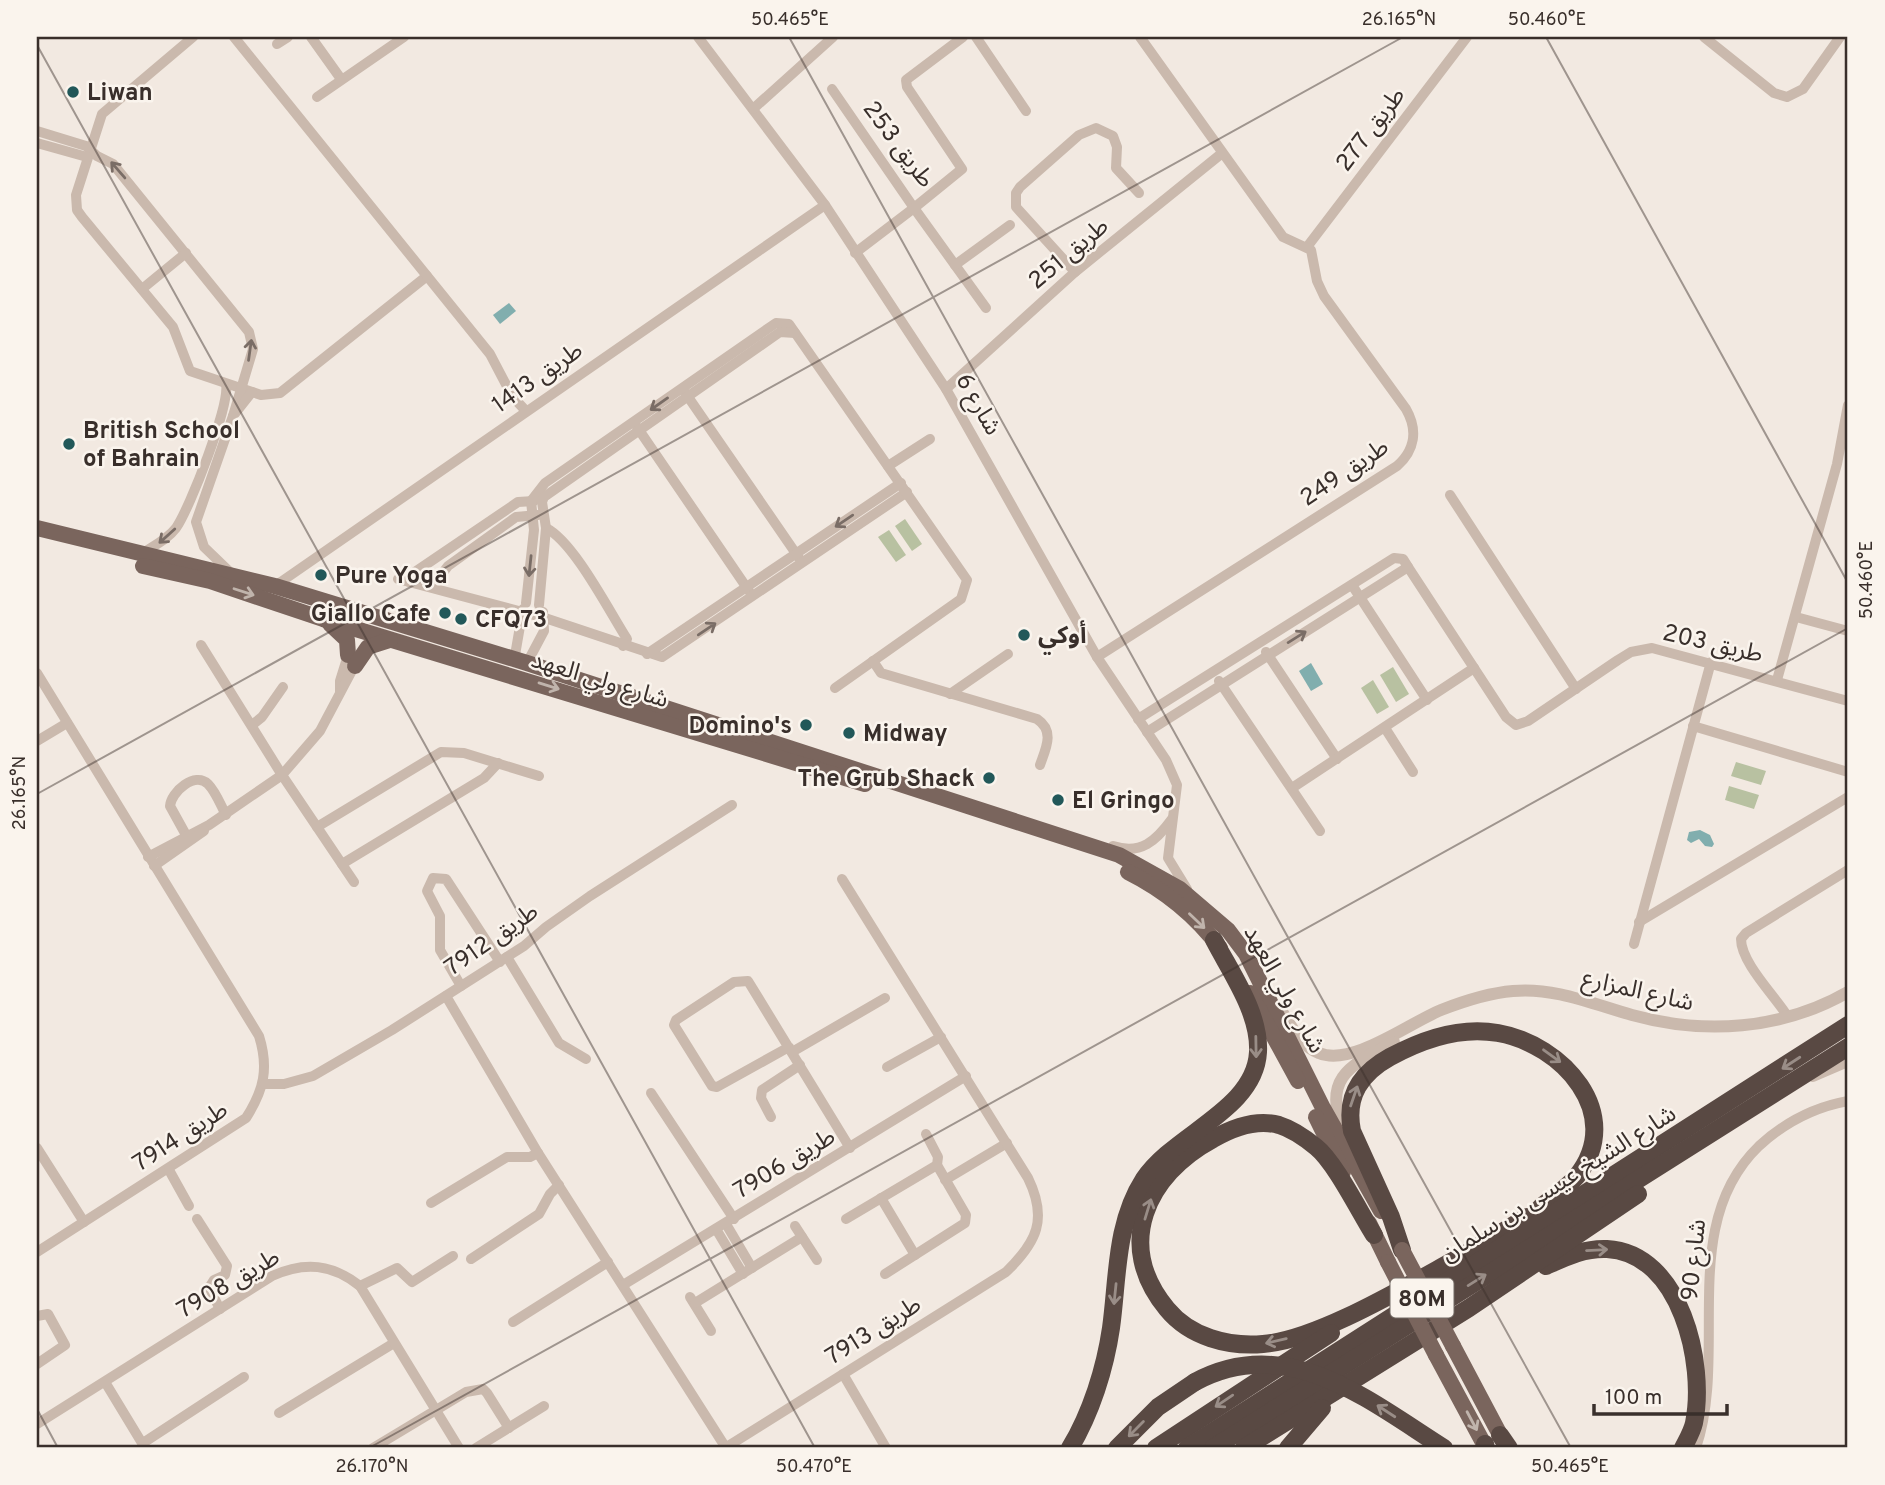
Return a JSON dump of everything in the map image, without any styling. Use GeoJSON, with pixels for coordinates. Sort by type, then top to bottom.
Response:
{"type":"FeatureCollection","features":[{"type":"Feature","properties":{"kind":"highway"},"geometry":{"type":"LineString","coordinates":[[1070,1448],[1080,1432],[1100,1379],[1111,1330],[1120,1244],[1129,1209],[1143,1181],[1160,1157],[1235,1102],[1252,1077],[1258,1053],[1252,1017],[1214,940]]}},
{"type":"Feature","properties":{"kind":"highway","name":"شارع الشيخ عيسى بن سلمان"},"geometry":{"type":"LineString","coordinates":[[1187,1448],[1848,1025]]}},
{"type":"Feature","properties":{"kind":"highway"},"geometry":{"type":"LineString","coordinates":[[1402,1250],[1391,1217],[1352,1131],[1349,1117],[1352,1095],[1363,1076],[1375,1066],[1429,1039],[1464,1031],[1497,1033],[1524,1040],[1559,1059],[1584,1090],[1593,1122],[1592,1150],[1576,1177],[1540,1208]]}},
{"type":"Feature","properties":{"kind":"highway","name":"شارع الشيخ عيسى بن سلمان"},"geometry":{"type":"LineString","coordinates":[[1213,1448],[1848,1047]]}},
{"type":"Feature","properties":{"kind":"highway"},"geometry":{"type":"LineString","coordinates":[[1469,1308],[1848,1055]]}},
{"type":"Feature","properties":{"kind":"highway"},"geometry":{"type":"LineString","coordinates":[[1156,1448],[1267,1373],[1692,1114],[1751,1089]]}},
{"type":"Feature","properties":{"kind":"highway"},"geometry":{"type":"LineString","coordinates":[[1374,1235],[1319,1149],[1279,1125],[1255,1124],[1224,1133],[1177,1161],[1156,1185],[1146,1209],[1141,1240],[1144,1268],[1155,1295],[1174,1317],[1194,1332],[1219,1341],[1264,1344],[1308,1334],[1471,1251]]}},
{"type":"Feature","properties":{"kind":"highway"},"geometry":{"type":"LineString","coordinates":[[1244,1448],[1469,1308],[1534,1271],[1582,1250],[1609,1249],[1640,1257],[1659,1273],[1676,1301],[1696,1359],[1693,1424]]}},
{"type":"Feature","properties":{"kind":"highway"},"geometry":{"type":"LineString","coordinates":[[1683,1448],[1693,1424],[1707,1344]]}},
{"type":"Feature","properties":{"kind":"highway"},"geometry":{"type":"LineString","coordinates":[[1117,1448],[1158,1407],[1195,1382],[1245,1363],[1301,1370],[1354,1391],[1444,1448]]}},
{"type":"Feature","properties":{"kind":"highway"},"geometry":{"type":"LineString","coordinates":[[1288,1448],[1309,1420],[1355,1378]]}},
{"type":"Feature","properties":{"kind":"main road","name":"شارع ولي العهد"},"geometry":{"type":"LineString","coordinates":[[37,528],[121,561],[210,581],[361,631],[1085,853],[1140,878],[1200,923],[1250,994],[1286,1059],[1436,1355],[1496,1445]]}},
{"type":"Feature","properties":{"kind":"main road","name":"شارع ولي العهد"},"geometry":{"type":"LineString","coordinates":[[37,533],[230,572],[366,613],[1119,855],[1180,889],[1207,909],[1228,930],[1246,954],[1349,1155],[1453,1346],[1496,1445]]}},
{"type":"Feature","properties":{"kind":"main road"},"geometry":{"type":"LineString","coordinates":[[323,619],[342,634],[352,660],[368,647],[390,640]]}},
{"type":"Feature","properties":{"kind":"main road"},"geometry":{"type":"LineString","coordinates":[[436,653],[469,656],[515,668],[521,662]]}},
{"type":"Feature","properties":{"kind":"street"},"geometry":{"type":"LineString","coordinates":[[193,37],[108,105],[97,124],[76,195],[77,210],[177,333],[184,363],[190,371],[268,396],[286,389],[427,276]]}},
{"type":"Feature","properties":{"kind":"street"},"geometry":{"type":"LineString","coordinates":[[234,37],[490,354],[512,396],[525,410]]}},
{"type":"Feature","properties":{"kind":"street"},"geometry":{"type":"LineString","coordinates":[[277,44],[288,37]]}},
{"type":"Feature","properties":{"kind":"street"},"geometry":{"type":"LineString","coordinates":[[311,37],[341,79]]}},
{"type":"Feature","properties":{"kind":"street"},"geometry":{"type":"LineString","coordinates":[[317,97],[404,37]]}},
{"type":"Feature","properties":{"kind":"street","name":"شارع 6"},"geometry":{"type":"LineString","coordinates":[[698,37],[825,205],[946,388],[1097,657],[1166,760],[1177,785],[1168,858],[1179,880],[1207,909]]}},
{"type":"Feature","properties":{"kind":"street"},"geometry":{"type":"LineString","coordinates":[[753,109],[833,37]]}},
{"type":"Feature","properties":{"kind":"street","name":"طريق 253"},"geometry":{"type":"LineString","coordinates":[[832,89],[915,208],[962,169],[907,87],[906,80],[963,37]]}},
{"type":"Feature","properties":{"kind":"street"},"geometry":{"type":"LineString","coordinates":[[976,37],[1027,111]]}},
{"type":"Feature","properties":{"kind":"street"},"geometry":{"type":"LineString","coordinates":[[1140,37],[1221,154],[1283,237],[1307,247]]}},
{"type":"Feature","properties":{"kind":"street","name":"طريق 277"},"geometry":{"type":"LineString","coordinates":[[1307,247],[1467,37]]}},
{"type":"Feature","properties":{"kind":"street"},"geometry":{"type":"LineString","coordinates":[[1704,37],[1774,93],[1787,97],[1803,89],[1840,37]]}},
{"type":"Feature","properties":{"kind":"street"},"geometry":{"type":"LineString","coordinates":[[1075,272],[1016,207],[1016,192],[1020,187],[1079,135],[1096,128],[1113,136],[1117,147],[1116,168],[1139,193]]}},
{"type":"Feature","properties":{"kind":"street"},"geometry":{"type":"LineString","coordinates":[[37,131],[117,169],[251,337],[253,349],[233,416],[198,509],[198,535],[204,547],[230,572]]}},
{"type":"Feature","properties":{"kind":"street"},"geometry":{"type":"LineString","coordinates":[[37,143],[65,152],[88,153]]}},
{"type":"Feature","properties":{"kind":"street"},"geometry":{"type":"LineString","coordinates":[[65,152],[83,169]]}},
{"type":"Feature","properties":{"kind":"street","name":"طريق 251"},"geometry":{"type":"LineString","coordinates":[[946,388],[1075,272],[1221,154]]}},
{"type":"Feature","properties":{"kind":"street","name":"طريق 1413"},"geometry":{"type":"LineString","coordinates":[[275,586],[525,410],[825,205]]}},
{"type":"Feature","properties":{"kind":"street"},"geometry":{"type":"LineString","coordinates":[[855,253],[915,208],[986,308]]}},
{"type":"Feature","properties":{"kind":"street"},"geometry":{"type":"LineString","coordinates":[[955,265],[1010,225]]}},
{"type":"Feature","properties":{"kind":"street","name":"طريق 249"},"geometry":{"type":"LineString","coordinates":[[1097,657],[1397,466],[1408,454],[1413,439],[1410,416],[1324,296],[1317,281],[1314,254],[1307,247]]}},
{"type":"Feature","properties":{"kind":"street"},"geometry":{"type":"LineString","coordinates":[[142,289],[186,253]]}},
{"type":"Feature","properties":{"kind":"street"},"geometry":{"type":"LineString","coordinates":[[409,582],[415,572],[519,502],[536,502],[685,392],[779,332],[795,333],[965,574],[968,586],[961,599],[835,688]]}},
{"type":"Feature","properties":{"kind":"street"},"geometry":{"type":"LineString","coordinates":[[141,554],[174,530],[187,505],[226,406],[226,384]]}},
{"type":"Feature","properties":{"kind":"street"},"geometry":{"type":"LineString","coordinates":[[233,416],[252,392]]}},
{"type":"Feature","properties":{"kind":"street"},"geometry":{"type":"LineString","coordinates":[[685,392],[803,563]]}},
{"type":"Feature","properties":{"kind":"street"},"geometry":{"type":"LineString","coordinates":[[1777,680],[1843,458],[1848,405]]}},
{"type":"Feature","properties":{"kind":"street"},"geometry":{"type":"LineString","coordinates":[[636,426],[753,597]]}},
{"type":"Feature","properties":{"kind":"street"},"geometry":{"type":"LineString","coordinates":[[888,466],[930,439]]}},
{"type":"Feature","properties":{"kind":"street"},"geometry":{"type":"LineString","coordinates":[[647,654],[901,482]]}},
{"type":"Feature","properties":{"kind":"street"},"geometry":{"type":"LineString","coordinates":[[398,579],[524,608],[545,618],[662,657],[907,492]]}},
{"type":"Feature","properties":{"kind":"street"},"geometry":{"type":"LineString","coordinates":[[1450,495],[1576,690]]}},
{"type":"Feature","properties":{"kind":"street"},"geometry":{"type":"LineString","coordinates":[[536,502],[538,515],[546,528],[565,543],[627,639],[624,646]]}},
{"type":"Feature","properties":{"kind":"street"},"geometry":{"type":"LineString","coordinates":[[187,505],[198,509]]}},
{"type":"Feature","properties":{"kind":"street"},"geometry":{"type":"LineString","coordinates":[[432,587],[448,566],[516,517],[538,515]]}},
{"type":"Feature","properties":{"kind":"street"},"geometry":{"type":"LineString","coordinates":[[521,662],[524,608],[538,515]]}},
{"type":"Feature","properties":{"kind":"street"},"geometry":{"type":"LineString","coordinates":[[521,662],[544,631],[545,618],[539,605],[546,528]]}},
{"type":"Feature","properties":{"kind":"street"},"geometry":{"type":"LineString","coordinates":[[1138,719],[1352,584],[1397,557],[1403,559],[1408,568],[1147,732]]}},
{"type":"Feature","properties":{"kind":"street","name":"طريق 203"},"geometry":{"type":"LineString","coordinates":[[1408,568],[1506,717],[1516,725],[1528,721],[1618,660],[1645,649],[1711,662],[1848,701]]}},
{"type":"Feature","properties":{"kind":"street"},"geometry":{"type":"LineString","coordinates":[[1352,584],[1427,700]]}},
{"type":"Feature","properties":{"kind":"street"},"geometry":{"type":"LineString","coordinates":[[524,608],[539,605]]}},
{"type":"Feature","properties":{"kind":"street"},"geometry":{"type":"LineString","coordinates":[[151,862],[226,815],[282,775],[316,737],[340,692],[340,681],[352,660],[366,613]]}},
{"type":"Feature","properties":{"kind":"street"},"geometry":{"type":"LineString","coordinates":[[1796,617],[1848,631]]}},
{"type":"Feature","properties":{"kind":"street"},"geometry":{"type":"LineString","coordinates":[[1261,643],[1337,760]]}},
{"type":"Feature","properties":{"kind":"street"},"geometry":{"type":"LineString","coordinates":[[201,645],[282,775],[354,882]]}},
{"type":"Feature","properties":{"kind":"street"},"geometry":{"type":"LineString","coordinates":[[950,694],[1008,654]]}},
{"type":"Feature","properties":{"kind":"street"},"geometry":{"type":"LineString","coordinates":[[873,661],[881,673],[1043,723],[1049,741],[1040,765]]}},
{"type":"Feature","properties":{"kind":"street"},"geometry":{"type":"LineString","coordinates":[[1634,944],[1711,662]]}},
{"type":"Feature","properties":{"kind":"street"},"geometry":{"type":"LineString","coordinates":[[1293,788],[1475,668]]}},
{"type":"Feature","properties":{"kind":"street"},"geometry":{"type":"LineString","coordinates":[[37,673],[259,1035],[265,1055],[265,1084]]}},
{"type":"Feature","properties":{"kind":"street"},"geometry":{"type":"LineString","coordinates":[[1213,673],[1320,831]]}},
{"type":"Feature","properties":{"kind":"street"},"geometry":{"type":"LineString","coordinates":[[252,725],[262,717],[283,687]]}},
{"type":"Feature","properties":{"kind":"street"},"geometry":{"type":"LineString","coordinates":[[37,741],[67,723]]}},
{"type":"Feature","properties":{"kind":"street"},"geometry":{"type":"LineString","coordinates":[[1693,726],[1848,772]]}},
{"type":"Feature","properties":{"kind":"street"},"geometry":{"type":"LineString","coordinates":[[1385,728],[1413,772]]}},
{"type":"Feature","properties":{"kind":"street"},"geometry":{"type":"LineString","coordinates":[[317,827],[435,754],[453,751],[539,776]]}},
{"type":"Feature","properties":{"kind":"street"},"geometry":{"type":"LineString","coordinates":[[342,864],[484,778],[498,764]]}},
{"type":"Feature","properties":{"kind":"street"},"geometry":{"type":"LineString","coordinates":[[186,835],[170,806],[175,792],[192,782],[201,780],[208,784],[226,815]]}},
{"type":"Feature","properties":{"kind":"street"},"geometry":{"type":"LineString","coordinates":[[1640,922],[1848,797]]}},
{"type":"Feature","properties":{"kind":"street","name":"طريق 7912"},"geometry":{"type":"LineString","coordinates":[[265,1084],[294,1082],[313,1076],[504,959],[590,896],[732,806]]}},
{"type":"Feature","properties":{"kind":"street"},"geometry":{"type":"LineString","coordinates":[[1065,837],[1086,836],[1122,849],[1135,850],[1160,836],[1175,816]]}},
{"type":"Feature","properties":{"kind":"street"},"geometry":{"type":"LineString","coordinates":[[151,862],[186,835],[209,825]]}},
{"type":"Feature","properties":{"kind":"street"},"geometry":{"type":"LineString","coordinates":[[1783,1019],[1741,947],[1743,935],[1848,870]]}},
{"type":"Feature","properties":{"kind":"street"},"geometry":{"type":"LineString","coordinates":[[461,986],[439,946],[440,916],[427,891],[433,878],[442,877],[451,884],[559,1043],[586,1059]]}},
{"type":"Feature","properties":{"kind":"street"},"geometry":{"type":"LineString","coordinates":[[842,879],[1007,1143],[946,1180]]}},
{"type":"Feature","properties":{"kind":"street"},"geometry":{"type":"LineString","coordinates":[[850,1148],[791,1050],[744,979],[734,982],[676,1020],[674,1025],[712,1086],[717,1087],[791,1050],[885,998]]}},
{"type":"Feature","properties":{"kind":"street","name":"شارع المزارع"},"geometry":{"type":"LineString","coordinates":[[1264,988],[1306,1046],[1319,1054],[1334,1056],[1356,1051],[1457,1005],[1493,993],[1531,990],[1563,994],[1634,1015],[1682,1024],[1738,1026],[1783,1019],[1848,992]]}},
{"type":"Feature","properties":{"kind":"street"},"geometry":{"type":"LineString","coordinates":[[446,996],[538,1153],[726,1448]]}},
{"type":"Feature","properties":{"kind":"street","name":"شارع المزارع"},"geometry":{"type":"LineString","coordinates":[[1349,1155],[1334,1102],[1337,1086],[1345,1072],[1357,1062],[1457,1005]]}},
{"type":"Feature","properties":{"kind":"street"},"geometry":{"type":"LineString","coordinates":[[887,1067],[941,1037]]}},
{"type":"Feature","properties":{"kind":"street"},"geometry":{"type":"LineString","coordinates":[[1810,1079],[1848,1062]]}},
{"type":"Feature","properties":{"kind":"street"},"geometry":{"type":"LineString","coordinates":[[771,1117],[761,1098],[762,1090],[800,1065]]}},
{"type":"Feature","properties":{"kind":"street","name":"طريق 7906"},"geometry":{"type":"LineString","coordinates":[[623,1285],[967,1076]]}},
{"type":"Feature","properties":{"kind":"street","name":"طريق 7914"},"geometry":{"type":"LineString","coordinates":[[37,1252],[169,1170],[246,1118],[265,1084]]}},
{"type":"Feature","properties":{"kind":"street"},"geometry":{"type":"LineString","coordinates":[[651,1093],[725,1224],[747,1271]]}},
{"type":"Feature","properties":{"kind":"street","name":"شارع 90"},"geometry":{"type":"LineString","coordinates":[[1696,1448],[1706,1404],[1713,1242],[1722,1200],[1734,1177],[1760,1145],[1793,1120],[1848,1101]]}},
{"type":"Feature","properties":{"kind":"street"},"geometry":{"type":"LineString","coordinates":[[885,1274],[965,1223],[965,1215],[937,1165],[938,1157],[926,1134]]}},
{"type":"Feature","properties":{"kind":"street","name":"طريق 7913"},"geometry":{"type":"LineString","coordinates":[[726,1448],[1006,1272],[1034,1238],[1039,1220],[1039,1199],[1007,1143]]}},
{"type":"Feature","properties":{"kind":"street"},"geometry":{"type":"LineString","coordinates":[[37,1148],[84,1222]]}},
{"type":"Feature","properties":{"kind":"street"},"geometry":{"type":"LineString","coordinates":[[431,1203],[507,1157],[530,1157],[538,1153]]}},
{"type":"Feature","properties":{"kind":"street"},"geometry":{"type":"LineString","coordinates":[[846,1219],[937,1165]]}},
{"type":"Feature","properties":{"kind":"street"},"geometry":{"type":"LineString","coordinates":[[169,1170],[189,1206]]}},
{"type":"Feature","properties":{"kind":"street"},"geometry":{"type":"LineString","coordinates":[[471,1259],[540,1214],[550,1194],[559,1185]]}},
{"type":"Feature","properties":{"kind":"street"},"geometry":{"type":"LineString","coordinates":[[881,1198],[915,1255]]}},
{"type":"Feature","properties":{"kind":"street"},"geometry":{"type":"LineString","coordinates":[[197,1219],[227,1266],[225,1275],[214,1280],[209,1288],[220,1309]]}},
{"type":"Feature","properties":{"kind":"street"},"geometry":{"type":"LineString","coordinates":[[795,1226],[817,1260]]}},
{"type":"Feature","properties":{"kind":"street"},"geometry":{"type":"LineString","coordinates":[[711,1331],[692,1300],[747,1271],[802,1237]]}},
{"type":"Feature","properties":{"kind":"street"},"geometry":{"type":"LineString","coordinates":[[453,1256],[412,1282],[400,1269],[393,1268],[360,1286],[459,1448]]}},
{"type":"Feature","properties":{"kind":"street"},"geometry":{"type":"LineString","coordinates":[[513,1322],[608,1262]]}},
{"type":"Feature","properties":{"kind":"street","name":"طريق 7908"},"geometry":{"type":"LineString","coordinates":[[37,1424],[272,1276],[305,1265],[344,1273],[360,1286]]}},
{"type":"Feature","properties":{"kind":"street"},"geometry":{"type":"LineString","coordinates":[[37,1316],[48,1314],[65,1345],[37,1364]]}},
{"type":"Feature","properties":{"kind":"street"},"geometry":{"type":"LineString","coordinates":[[279,1413],[394,1343]]}},
{"type":"Feature","properties":{"kind":"street"},"geometry":{"type":"LineString","coordinates":[[843,1374],[886,1448]]}},
{"type":"Feature","properties":{"kind":"street"},"geometry":{"type":"LineString","coordinates":[[105,1382],[144,1446],[244,1377]]}},
{"type":"Feature","properties":{"kind":"street"},"geometry":{"type":"LineString","coordinates":[[373,1448],[466,1392],[483,1389],[509,1428]]}},
{"type":"Feature","properties":{"kind":"street"},"geometry":{"type":"LineString","coordinates":[[476,1448],[544,1406]]}},
{"type":"Feature","properties":{"kind":"green space"},"geometry":{"type":"Polygon","coordinates":[[[905,519],[922,544],[912,551],[895,526],[905,519]]]}},
{"type":"Feature","properties":{"kind":"green space"},"geometry":{"type":"Polygon","coordinates":[[[889,530],[906,555],[896,562],[878,537],[889,530]]]}},
{"type":"Feature","properties":{"kind":"green space"},"geometry":{"type":"Polygon","coordinates":[[[1393,667],[1409,694],[1396,702],[1380,675],[1393,667]]]}},
{"type":"Feature","properties":{"kind":"green space"},"geometry":{"type":"Polygon","coordinates":[[[1373,680],[1389,707],[1377,714],[1361,688],[1373,680]]]}},
{"type":"Feature","properties":{"kind":"green space"},"geometry":{"type":"Polygon","coordinates":[[[1736,762],[1766,771],[1761,785],[1731,776],[1736,762]]]}},
{"type":"Feature","properties":{"kind":"green space"},"geometry":{"type":"Polygon","coordinates":[[[1729,786],[1759,795],[1754,809],[1725,800],[1729,786]]]}},
{"type":"Feature","properties":{"kind":"water"},"geometry":{"type":"Polygon","coordinates":[[[509,303],[516,311],[500,324],[493,315],[509,303]]]}},
{"type":"Feature","properties":{"kind":"water"},"geometry":{"type":"Polygon","coordinates":[[[1311,663],[1323,684],[1311,691],[1299,671],[1311,663]]]}},
{"type":"Feature","properties":{"kind":"water"},"geometry":{"type":"Polygon","coordinates":[[[1700,830],[1710,835],[1714,844],[1712,847],[1705,846],[1699,839],[1691,843],[1687,840],[1689,832],[1700,830]]]}},
{"type":"Feature","properties":{"kind":"place","name":"Liwan"},"geometry":{"type":"Point","coordinates":[73,92]}},
{"type":"Feature","properties":{"kind":"place","name":"British School of Bahrain"},"geometry":{"type":"Point","coordinates":[69,444]}},
{"type":"Feature","properties":{"kind":"place","name":"Pure Yoga"},"geometry":{"type":"Point","coordinates":[321,575]}},
{"type":"Feature","properties":{"kind":"place","name":"Giallo Cafe"},"geometry":{"type":"Point","coordinates":[445,613]}},
{"type":"Feature","properties":{"kind":"place","name":"CFQ73"},"geometry":{"type":"Point","coordinates":[461,619]}},
{"type":"Feature","properties":{"kind":"place","name":"أوكي"},"geometry":{"type":"Point","coordinates":[1024,635]}},
{"type":"Feature","properties":{"kind":"place","name":"Domino's"},"geometry":{"type":"Point","coordinates":[806,725]}},
{"type":"Feature","properties":{"kind":"place","name":"Midway"},"geometry":{"type":"Point","coordinates":[849,733]}},
{"type":"Feature","properties":{"kind":"place","name":"The Grub Shack"},"geometry":{"type":"Point","coordinates":[989,778]}},
{"type":"Feature","properties":{"kind":"place","name":"El Gringo"},"geometry":{"type":"Point","coordinates":[1058,800]}}]}
